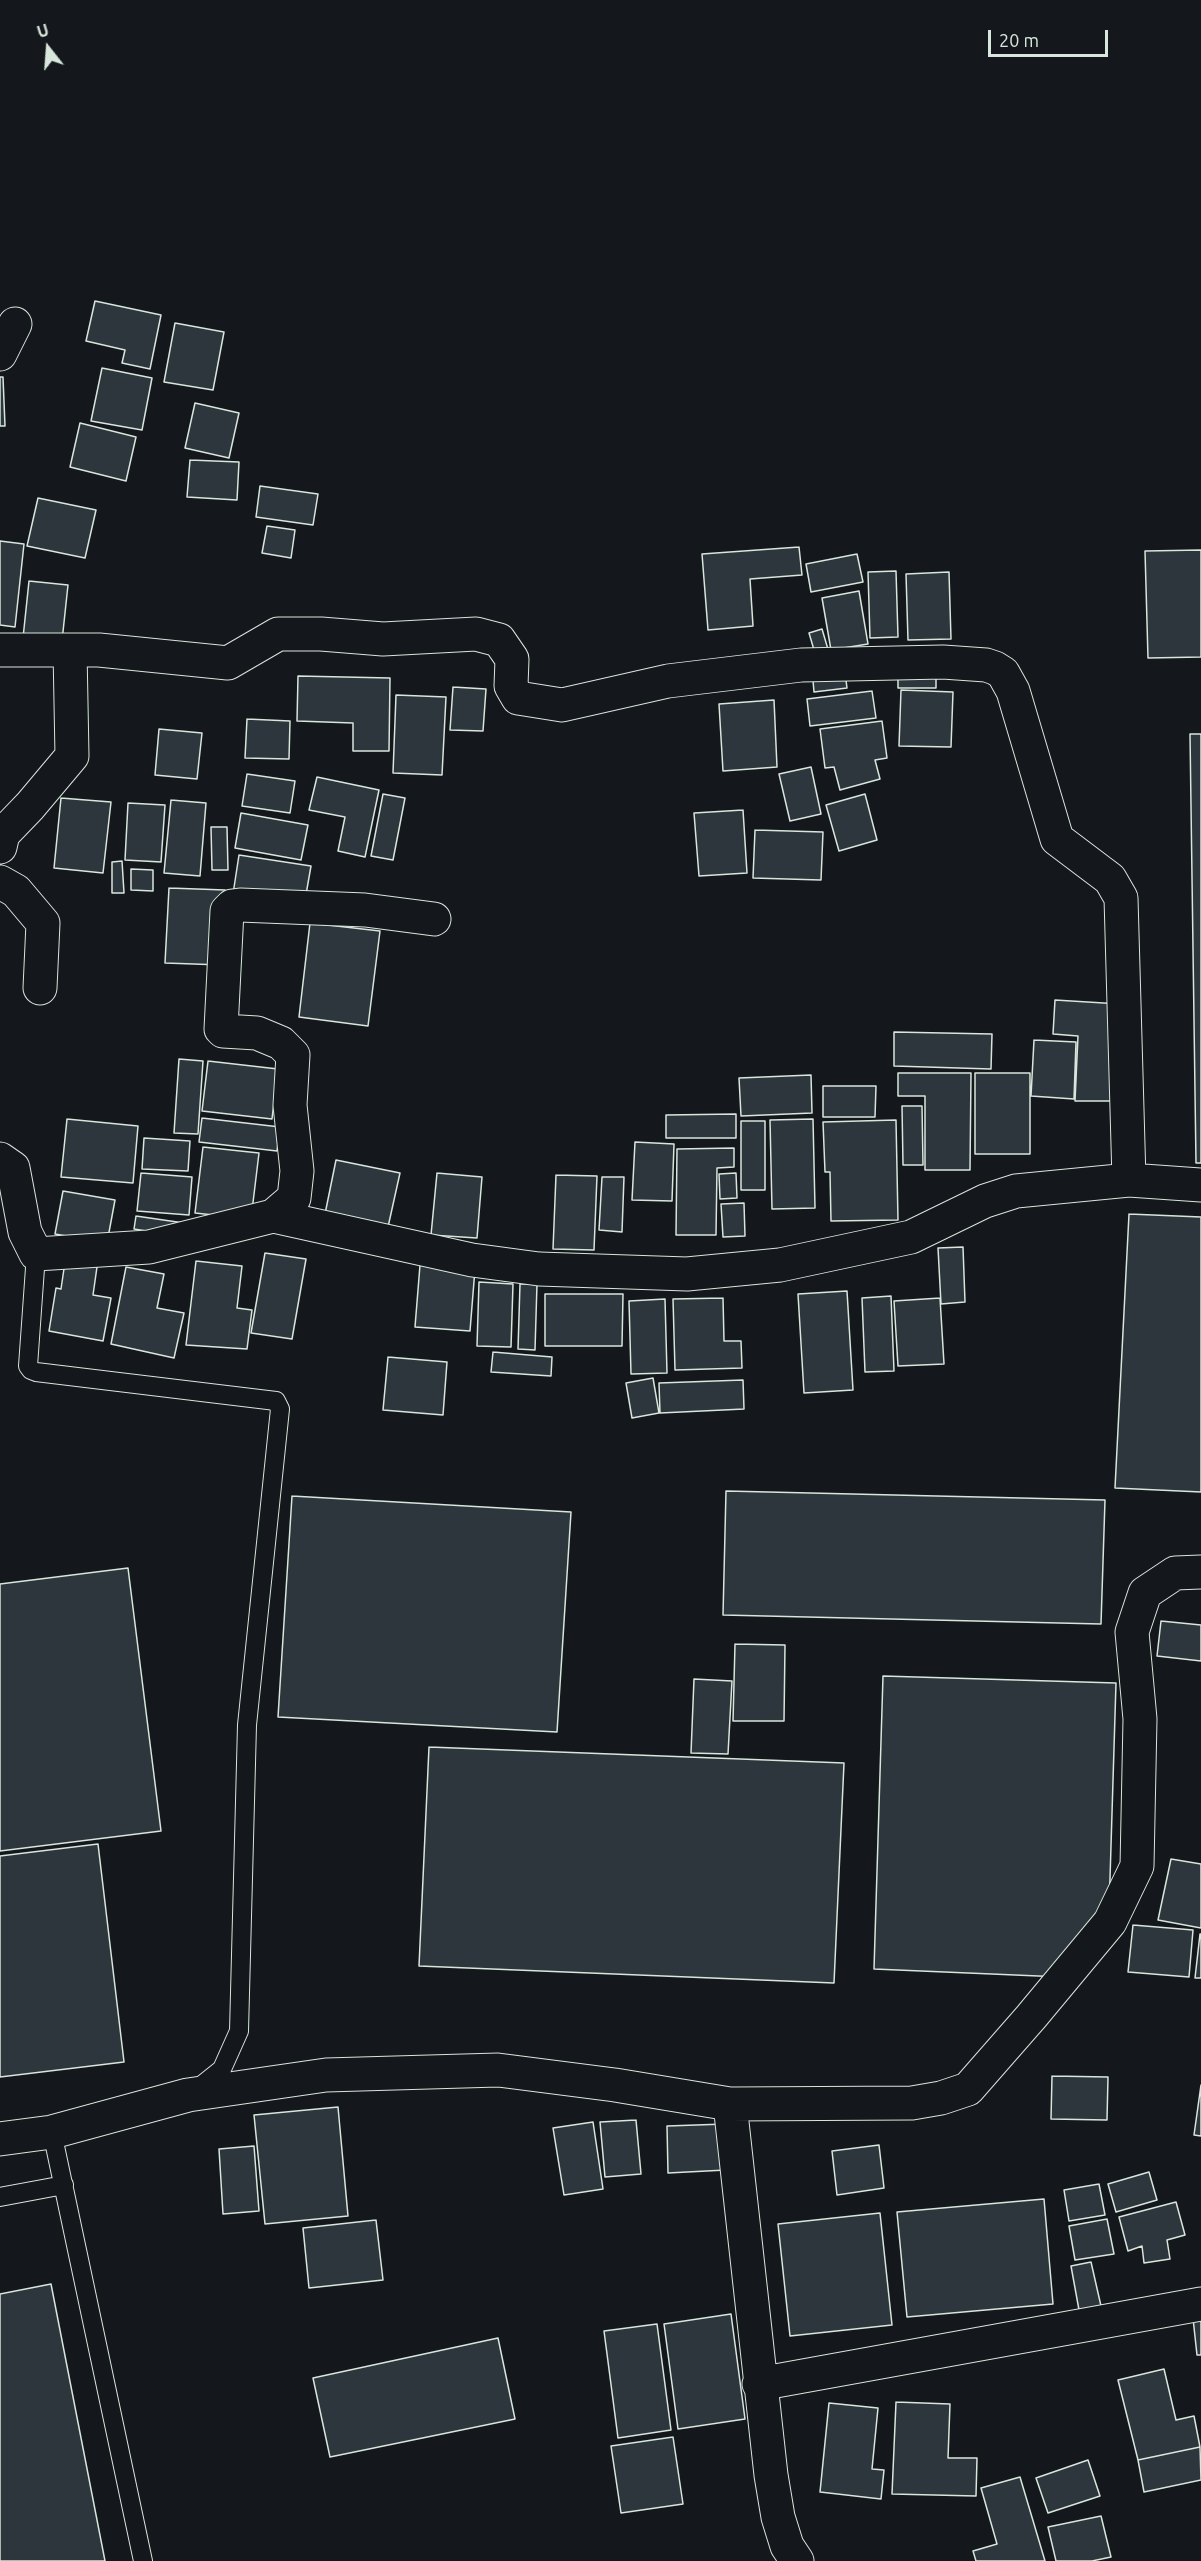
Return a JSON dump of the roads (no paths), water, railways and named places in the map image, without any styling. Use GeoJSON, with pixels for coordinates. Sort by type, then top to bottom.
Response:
{"type":"FeatureCollection","features":[{"type":"Feature","properties":{"kind":"street"},"geometry":{"type":"LineString","coordinates":[[0,354],[15,324]]}},
{"type":"Feature","properties":{"kind":"street"},"geometry":{"type":"LineString","coordinates":[[0,650],[99,650],[228,663],[278,634],[321,634],[382,639],[476,634],[499,640],[512,659],[512,686],[518,698],[562,705],[668,681],[801,666],[943,662],[987,665],[995,668],[1003,674],[1012,691],[1055,836],[1066,848],[1110,879],[1121,898],[1129,1180]]}},
{"type":"Feature","properties":{"kind":"street"},"geometry":{"type":"LineString","coordinates":[[0,847],[3,834],[72,756],[70,650]]}},
{"type":"Feature","properties":{"kind":"street"},"geometry":{"type":"LineString","coordinates":[[0,882],[16,891],[43,923],[40,988]]}},
{"type":"Feature","properties":{"kind":"street"},"geometry":{"type":"LineString","coordinates":[[273,1216],[294,1198],[297,1171],[290,1105],[293,1055],[281,1043],[257,1033],[221,1029],[227,910],[232,906],[240,905],[365,910],[434,919]]}},
{"type":"Feature","properties":{"kind":"street"},"geometry":{"type":"LineString","coordinates":[[0,1159],[13,1168],[25,1232],[36,1254],[149,1247],[273,1216],[472,1260],[539,1269],[687,1274],[780,1265],[911,1237],[985,1201],[1016,1191],[1129,1180],[1201,1185]]}},
{"type":"Feature","properties":{"kind":"street"},"geometry":{"type":"LineString","coordinates":[[0,2139],[52,2132],[188,2096],[326,2076],[498,2070],[615,2085],[730,2104],[912,2103],[941,2098],[968,2089],[1110,1922],[1137,1866],[1140,1719],[1132,1632],[1145,1593],[1175,1573],[1201,1572]]}},
{"type":"Feature","properties":{"kind":"street"},"geometry":{"type":"LineString","coordinates":[[730,2104],[759,2384],[778,2517],[788,2546],[797,2561]]}},
{"type":"Feature","properties":{"kind":"street"},"geometry":{"type":"LineString","coordinates":[[759,2384],[1201,2304]]}},
{"type":"Feature","properties":{"kind":"lane"},"geometry":{"type":"LineString","coordinates":[[36,1254],[28,1366],[31,1370],[276,1401],[280,1409],[247,1725],[239,2031],[222,2069],[188,2096]]}},
{"type":"Feature","properties":{"kind":"lane"},"geometry":{"type":"LineString","coordinates":[[52,2132],[143,2561]]}},
{"type":"Feature","properties":{"kind":"lane"},"geometry":{"type":"LineString","coordinates":[[0,2197],[64,2185]]}}]}
